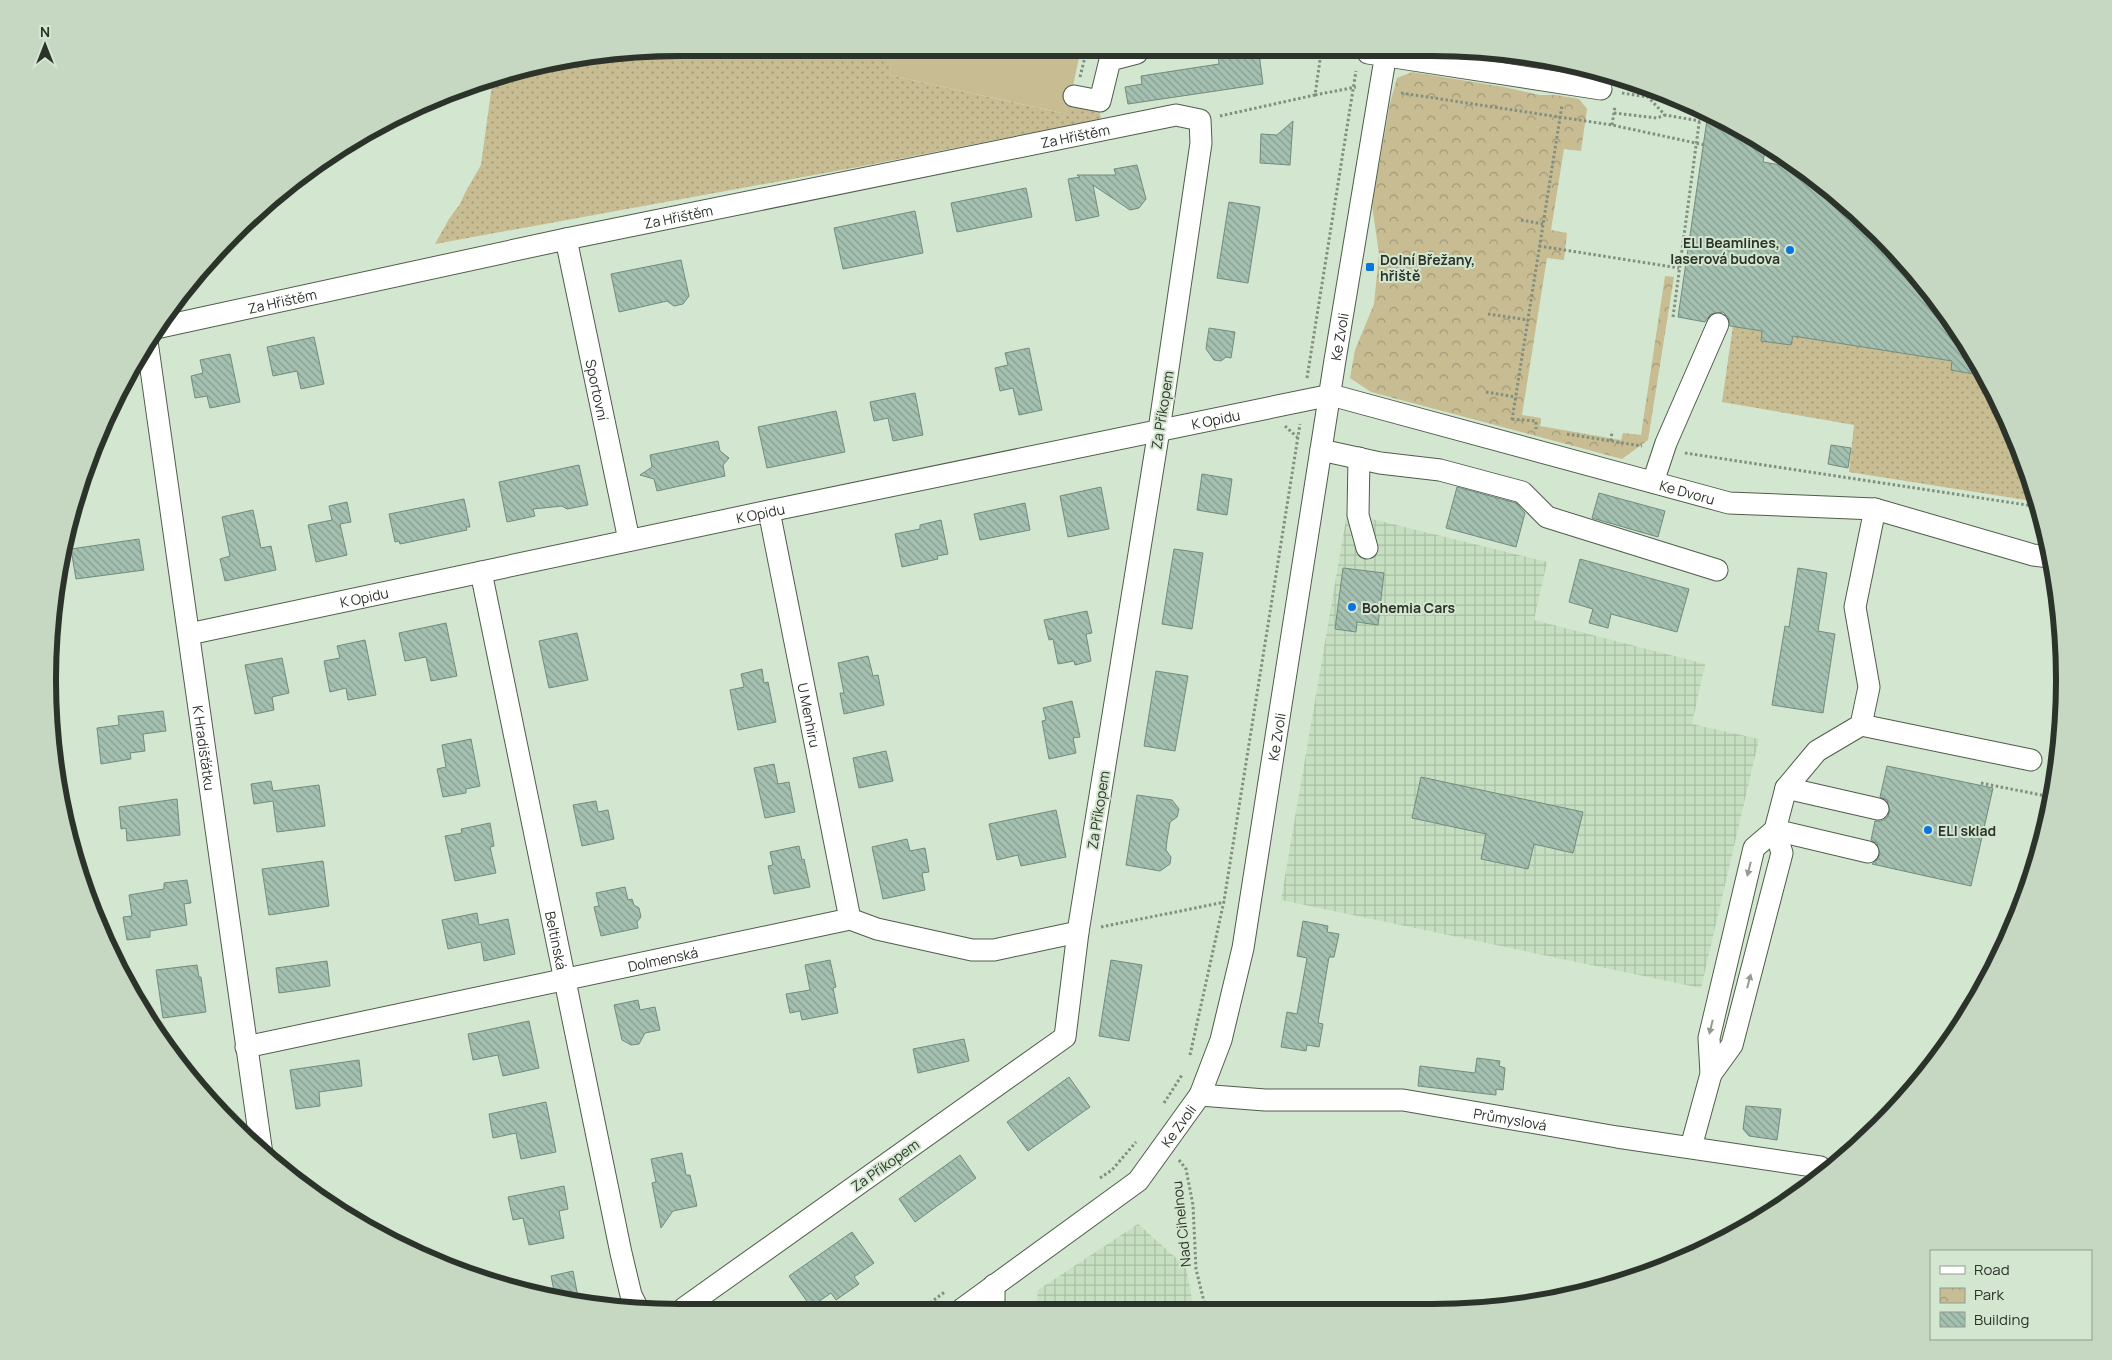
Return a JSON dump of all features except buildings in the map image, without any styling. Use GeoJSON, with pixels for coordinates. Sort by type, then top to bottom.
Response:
{"type":"FeatureCollection","features":[{"type":"Feature","properties":{"kind":"street"},"geometry":{"type":"LineString","coordinates":[[1074,96],[1100,101],[1110,60],[1125,56]]}},
{"type":"Feature","properties":{"kind":"street"},"geometry":{"type":"LineString","coordinates":[[1374,58],[1609,91]]}},
{"type":"Feature","properties":{"kind":"street","name":"Ke Zvoli"},"geometry":{"type":"LineString","coordinates":[[969,1304],[1138,1181],[1200,1095],[1221,1040],[1250,903],[1380,90],[1374,58]]}},
{"type":"Feature","properties":{"kind":"street","name":"Za Hřištěm"},"geometry":{"type":"LineString","coordinates":[[166,326],[566,239],[1176,115],[1200,120]]}},
{"type":"Feature","properties":{"kind":"street","name":"Za Příkopem"},"geometry":{"type":"LineString","coordinates":[[690,1304],[1065,1037],[1078,932],[1159,430],[1201,143],[1200,120]]}},
{"type":"Feature","properties":{"kind":"street","name":"Sportovní"},"geometry":{"type":"LineString","coordinates":[[566,239],[629,540]]}},
{"type":"Feature","properties":{"kind":"street"},"geometry":{"type":"LineString","coordinates":[[1653,482],[1664,449],[1718,324]]}},
{"type":"Feature","properties":{"kind":"street","name":"K Hradišťátku"},"geometry":{"type":"LineString","coordinates":[[149,353],[260,1141]]}},
{"type":"Feature","properties":{"kind":"street","name":"K Opidu"},"geometry":{"type":"LineString","coordinates":[[189,634],[629,540],[1330,395]]}},
{"type":"Feature","properties":{"kind":"street","name":"Ke Dvoru"},"geometry":{"type":"LineString","coordinates":[[1330,395],[1729,503],[1875,509],[2033,555],[2044,556]]}},
{"type":"Feature","properties":{"kind":"street"},"geometry":{"type":"LineString","coordinates":[[1321,450],[1380,463],[1440,470],[1522,492],[1546,518],[1717,570]]}},
{"type":"Feature","properties":{"kind":"street"},"geometry":{"type":"LineString","coordinates":[[1359,458],[1358,515],[1367,548]]}},
{"type":"Feature","properties":{"kind":"street"},"geometry":{"type":"LineString","coordinates":[[1861,726],[1869,687],[1854,607],[1875,509]]}},
{"type":"Feature","properties":{"kind":"street","name":"U Menhiru"},"geometry":{"type":"LineString","coordinates":[[769,511],[850,919]]}},
{"type":"Feature","properties":{"kind":"street","name":"Beltinská"},"geometry":{"type":"LineString","coordinates":[[481,572],[622,1254],[631,1295],[634,1302]]}},
{"type":"Feature","properties":{"kind":"street"},"geometry":{"type":"LineString","coordinates":[[1691,1147],[1712,1074],[1732,1046],[1782,853],[1775,830],[1786,788],[1817,751],[1861,726],[2031,760]]}},
{"type":"Feature","properties":{"kind":"street"},"geometry":{"type":"LineString","coordinates":[[1786,788],[1878,809]]}},
{"type":"Feature","properties":{"kind":"street"},"geometry":{"type":"LineString","coordinates":[[1775,830],[1868,852]]}},
{"type":"Feature","properties":{"kind":"street"},"geometry":{"type":"LineString","coordinates":[[1712,1074],[1708,1038],[1754,848],[1775,830]]}},
{"type":"Feature","properties":{"kind":"street"},"geometry":{"type":"LineString","coordinates":[[850,919],[877,929],[972,950],[994,950],[1078,932]]}},
{"type":"Feature","properties":{"kind":"street","name":"Dolmenská"},"geometry":{"type":"LineString","coordinates":[[246,1047],[850,919]]}},
{"type":"Feature","properties":{"kind":"street","name":"Průmyslová"},"geometry":{"type":"LineString","coordinates":[[1200,1095],[1265,1100],[1403,1100],[1617,1137],[1820,1167]]}},
{"type":"Feature","properties":{"kind":"street"},"geometry":{"type":"LineString","coordinates":[[994,1286],[994,1304]]}},
{"type":"Feature","properties":{"kind":"path"},"geometry":{"type":"LineString","coordinates":[[1314,95],[1321,56]]}},
{"type":"Feature","properties":{"kind":"path"},"geometry":{"type":"LineString","coordinates":[[1189,1058],[1224,902],[1354,87],[1374,58]]}},
{"type":"Feature","properties":{"kind":"path"},"geometry":{"type":"LineString","coordinates":[[1508,443],[1565,84]]}},
{"type":"Feature","properties":{"kind":"path"},"geometry":{"type":"LineString","coordinates":[[1200,120],[1354,87],[1612,126],[1705,145]]}},
{"type":"Feature","properties":{"kind":"path"},"geometry":{"type":"LineString","coordinates":[[1609,91],[1648,97],[1665,115]]}},
{"type":"Feature","properties":{"kind":"path"},"geometry":{"type":"LineString","coordinates":[[1614,113],[1657,118],[1665,115],[1700,121]]}},
{"type":"Feature","properties":{"kind":"path"},"geometry":{"type":"LineString","coordinates":[[1673,317],[1701,118]]}},
{"type":"Feature","properties":{"kind":"path"},"geometry":{"type":"LineString","coordinates":[[1521,220],[1543,224]]}},
{"type":"Feature","properties":{"kind":"path"},"geometry":{"type":"LineString","coordinates":[[1539,246],[1679,268]]}},
{"type":"Feature","properties":{"kind":"path"},"geometry":{"type":"LineString","coordinates":[[1488,314],[1528,320]]}},
{"type":"Feature","properties":{"kind":"path"},"geometry":{"type":"LineString","coordinates":[[1297,380],[1307,378]]}},
{"type":"Feature","properties":{"kind":"path"},"geometry":{"type":"LineString","coordinates":[[1486,392],[1516,397]]}},
{"type":"Feature","properties":{"kind":"path"},"geometry":{"type":"LineString","coordinates":[[1512,419],[1536,422],[1536,430],[1545,431]]}},
{"type":"Feature","properties":{"kind":"path"},"geometry":{"type":"LineString","coordinates":[[1611,441],[1612,431]]}},
{"type":"Feature","properties":{"kind":"path"},"geometry":{"type":"LineString","coordinates":[[1564,434],[2030,505]]}},
{"type":"Feature","properties":{"kind":"path"},"geometry":{"type":"LineString","coordinates":[[1078,932],[1224,902],[1250,903]]}},
{"type":"Feature","properties":{"kind":"path"},"geometry":{"type":"LineString","coordinates":[[1163,1106],[1187,1068]]}},
{"type":"Feature","properties":{"kind":"path","name":"Nad Cihelnou"},"geometry":{"type":"LineString","coordinates":[[1096,1182],[1112,1170],[1148,1128],[1165,1143],[1186,1169],[1193,1206],[1196,1270],[1204,1304]]}},
{"type":"Feature","properties":{"kind":"path"},"geometry":{"type":"LineString","coordinates":[[929,1304],[954,1286]]}},
{"type":"Feature","properties":{"kind":"shaded area"},"geometry":{"type":"Polygon","coordinates":[[[1347,513],[1547,562],[1534,620],[1705,664],[1692,724],[1759,739],[1701,988],[1281,900],[1347,513]]]}},
{"type":"Feature","properties":{"kind":"shaded area"},"geometry":{"type":"Polygon","coordinates":[[[1138,1224],[1186,1267],[1193,1304],[1037,1304],[1038,1290],[1138,1224]]]}},
{"type":"Feature","properties":{"kind":"green space"},"geometry":{"type":"Polygon","coordinates":[[[680,56],[893,56],[889,75],[1066,114],[1069,105],[1100,113],[1101,119],[858,167],[435,244],[481,165],[492,86],[558,68],[639,58],[680,56]]]}},
{"type":"Feature","properties":{"kind":"green space"},"geometry":{"type":"Polygon","coordinates":[[[893,56],[1079,56],[1067,114],[889,75],[893,56]]]}},
{"type":"Feature","properties":{"kind":"green space"},"geometry":{"type":"Polygon","coordinates":[[[1469,58],[1554,68],[1582,76],[1469,58]]]}},
{"type":"Feature","properties":{"kind":"green space"},"geometry":{"type":"Polygon","coordinates":[[[1412,72],[1504,87],[1539,95],[1556,95],[1579,99],[1587,109],[1581,151],[1564,149],[1551,230],[1567,233],[1564,260],[1547,258],[1522,415],[1541,418],[1540,426],[1621,440],[1623,433],[1641,435],[1665,276],[1674,277],[1648,440],[1622,459],[1371,392],[1350,378],[1355,350],[1374,304],[1379,254],[1372,205],[1390,103],[1397,78],[1412,72]]]}},
{"type":"Feature","properties":{"kind":"green space"},"geometry":{"type":"Polygon","coordinates":[[[1733,326],[1762,331],[1761,341],[1791,345],[1793,336],[1952,361],[1951,370],[1976,375],[2008,441],[2029,501],[1849,472],[1854,425],[1722,402],[1733,326]]]}},
{"type":"Feature","properties":{"kind":"place","name":"ELI Beamlines, laserová budova"},"geometry":{"type":"Point","coordinates":[1790,250]}},
{"type":"Feature","properties":{"kind":"place","name":"Dolní Břežany, hřiště"},"geometry":{"type":"Point","coordinates":[1370,267]}},
{"type":"Feature","properties":{"kind":"place","name":"Bohemia Cars"},"geometry":{"type":"Point","coordinates":[1352,607]}},
{"type":"Feature","properties":{"kind":"place","name":"ELI sklad"},"geometry":{"type":"Point","coordinates":[1928,830]}}]}
